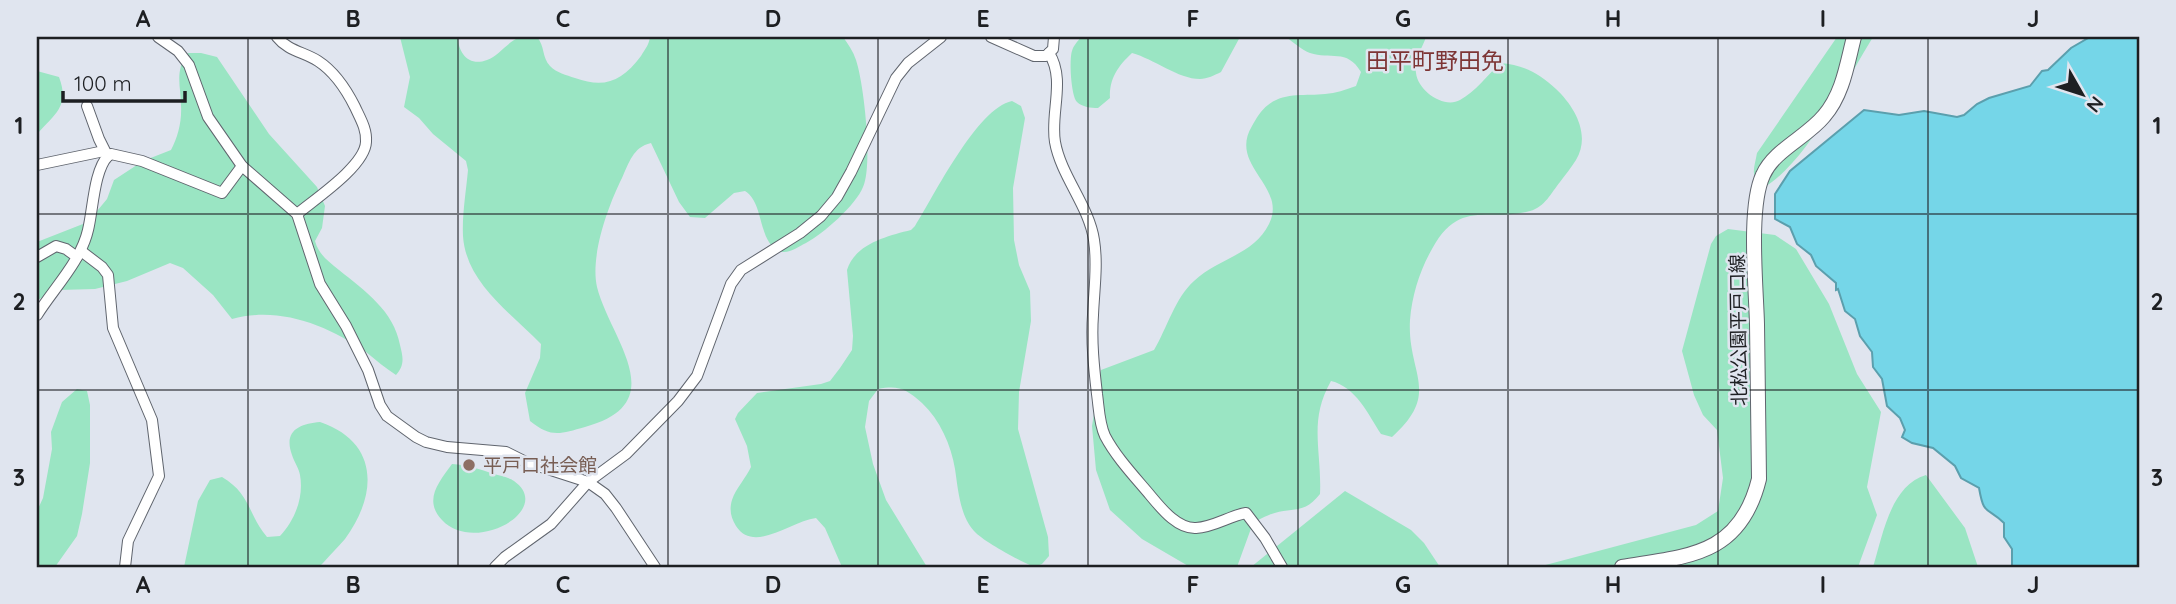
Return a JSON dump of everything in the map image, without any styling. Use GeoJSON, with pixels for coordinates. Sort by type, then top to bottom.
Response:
{"type":"FeatureCollection","features":[{"type":"Feature","properties":{"kind":"main road","name":"北松公園平戸口線"},"geometry":{"type":"LineString","coordinates":[[1622,567],[1710,548],[1733,531],[1754,501],[1759,480],[1755,261],[1757,190],[1763,173],[1773,161],[1825,116],[1842,85],[1854,37]]}},
{"type":"Feature","properties":{"kind":"street"},"geometry":{"type":"LineString","coordinates":[[158,37],[178,51],[190,65],[208,117],[242,166],[297,214],[320,284],[346,326],[387,416],[426,442],[447,447],[506,452],[526,462],[588,482],[605,494],[617,508],[656,567]]}},
{"type":"Feature","properties":{"kind":"street"},"geometry":{"type":"LineString","coordinates":[[277,37],[292,50],[318,61],[337,78],[366,130],[364,152],[346,174],[297,214]]}},
{"type":"Feature","properties":{"kind":"street"},"geometry":{"type":"LineString","coordinates":[[495,567],[551,524],[588,482],[626,454],[678,401],[697,376],[731,284],[741,270],[800,233],[821,216],[851,172],[892,84],[908,62],[941,37]]}},
{"type":"Feature","properties":{"kind":"street"},"geometry":{"type":"LineString","coordinates":[[991,37],[1034,56],[1046,56],[1053,49],[1054,37]]}},
{"type":"Feature","properties":{"kind":"street"},"geometry":{"type":"LineString","coordinates":[[1049,53],[1056,75],[1055,143],[1093,236],[1096,254],[1093,355],[1100,421],[1105,435],[1121,460],[1163,510],[1184,526],[1195,528],[1246,513],[1282,567]]}},
{"type":"Feature","properties":{"kind":"street"},"geometry":{"type":"LineString","coordinates":[[37,315],[79,254],[88,232],[106,153],[87,106]]}},
{"type":"Feature","properties":{"kind":"street"},"geometry":{"type":"LineString","coordinates":[[37,164],[106,153],[142,161],[222,193],[242,166]]}},
{"type":"Feature","properties":{"kind":"street"},"geometry":{"type":"LineString","coordinates":[[37,257],[56,246],[79,254],[102,267],[108,275],[113,328],[152,419],[159,476],[128,541],[125,567]]}},
{"type":"Feature","properties":{"kind":"green space"},"geometry":{"type":"Polygon","coordinates":[[[400,37],[458,37],[462,53],[470,60],[481,62],[520,37],[537,37],[547,63],[553,68],[568,76],[595,83],[612,80],[627,72],[641,56],[650,37],[843,37],[856,60],[864,105],[867,161],[863,187],[846,210],[821,233],[792,250],[781,252],[771,245],[755,204],[745,191],[734,193],[705,218],[690,217],[679,202],[651,143],[640,148],[630,161],[611,202],[598,246],[595,275],[604,307],[629,368],[631,386],[626,402],[612,416],[585,427],[562,433],[550,432],[530,421],[525,393],[540,358],[541,344],[492,296],[472,268],[463,236],[468,170],[466,161],[404,107],[410,77],[400,37]]]}},
{"type":"Feature","properties":{"kind":"green space"},"geometry":{"type":"Polygon","coordinates":[[[1081,37],[1240,37],[1221,72],[1203,79],[1183,76],[1132,53],[1115,73],[1110,98],[1098,108],[1079,104],[1073,93],[1071,55],[1073,47],[1081,37]]]}},
{"type":"Feature","properties":{"kind":"green space"},"geometry":{"type":"Polygon","coordinates":[[[1286,37],[1426,37],[1416,63],[1418,80],[1433,97],[1447,102],[1466,97],[1500,63],[1524,68],[1550,83],[1563,96],[1579,122],[1582,141],[1576,160],[1540,206],[1515,214],[1464,218],[1453,223],[1432,249],[1417,283],[1411,311],[1410,339],[1419,394],[1407,421],[1392,437],[1381,434],[1354,395],[1340,384],[1331,381],[1324,396],[1318,423],[1320,494],[1302,508],[1277,512],[1253,523],[1237,567],[1190,567],[1142,539],[1110,510],[1096,470],[1092,426],[1101,370],[1154,350],[1187,288],[1203,273],[1254,243],[1269,224],[1273,211],[1271,198],[1247,153],[1247,140],[1252,126],[1263,109],[1281,98],[1329,94],[1356,86],[1361,72],[1350,60],[1310,53],[1286,37]]]}},
{"type":"Feature","properties":{"kind":"green space"},"geometry":{"type":"Polygon","coordinates":[[[1837,37],[1873,37],[1812,139],[1797,158],[1765,187],[1755,176],[1757,153],[1837,37]]]}},
{"type":"Feature","properties":{"kind":"green space"},"geometry":{"type":"Polygon","coordinates":[[[188,53],[217,57],[269,134],[317,187],[325,206],[322,228],[315,241],[317,246],[321,254],[377,303],[392,322],[402,357],[401,368],[396,375],[351,342],[302,320],[267,315],[232,319],[213,295],[183,268],[170,263],[127,281],[95,289],[59,290],[37,300],[37,242],[88,222],[107,199],[114,180],[143,161],[171,150],[181,117],[181,66],[188,53]]]}},
{"type":"Feature","properties":{"kind":"green space"},"geometry":{"type":"Polygon","coordinates":[[[37,71],[59,77],[63,95],[55,115],[37,134],[37,71]]]}},
{"type":"Feature","properties":{"kind":"green space"},"geometry":{"type":"Polygon","coordinates":[[[1012,101],[1021,106],[1025,118],[1013,188],[1014,240],[1019,265],[1030,291],[1031,321],[1019,392],[1018,429],[1048,537],[1049,556],[1042,564],[1034,567],[994,546],[974,531],[963,510],[948,442],[939,425],[928,410],[907,391],[891,388],[878,389],[869,401],[865,427],[873,464],[886,500],[927,567],[842,567],[825,528],[816,518],[763,537],[744,534],[734,523],[731,511],[734,496],[751,467],[747,446],[735,419],[738,413],[757,393],[830,381],[852,350],[847,270],[851,261],[873,242],[911,230],[971,136],[999,107],[1012,101]]]}},
{"type":"Feature","properties":{"kind":"green space"},"geometry":{"type":"Polygon","coordinates":[[[1728,229],[1775,235],[1796,249],[1829,304],[1857,374],[1881,412],[1867,487],[1877,515],[1858,567],[1538,567],[1696,525],[1718,511],[1723,478],[1717,430],[1703,415],[1694,395],[1682,351],[1711,244],[1716,236],[1728,229]]]}},
{"type":"Feature","properties":{"kind":"green space"},"geometry":{"type":"Polygon","coordinates":[[[77,389],[87,391],[90,405],[90,463],[82,514],[77,536],[55,567],[37,567],[37,511],[43,498],[52,449],[51,432],[62,402],[77,389]]]}},
{"type":"Feature","properties":{"kind":"green space"},"geometry":{"type":"Polygon","coordinates":[[[320,422],[339,431],[353,442],[363,456],[367,471],[367,487],[356,522],[323,563],[319,567],[184,567],[198,501],[210,480],[222,477],[239,490],[267,537],[280,536],[294,515],[301,492],[299,472],[290,446],[292,434],[306,424],[320,422]]]}},
{"type":"Feature","properties":{"kind":"green space"},"geometry":{"type":"Polygon","coordinates":[[[452,464],[479,469],[514,481],[524,492],[525,504],[518,515],[490,531],[473,533],[456,530],[442,520],[436,513],[433,498],[438,484],[452,464]]]}},
{"type":"Feature","properties":{"kind":"green space"},"geometry":{"type":"Polygon","coordinates":[[[1926,475],[1965,528],[1978,567],[1873,567],[1896,501],[1914,481],[1926,475]]]}},
{"type":"Feature","properties":{"kind":"green space"},"geometry":{"type":"Polygon","coordinates":[[[1345,491],[1411,530],[1424,543],[1440,567],[1251,567],[1345,491]]]}},
{"type":"Feature","properties":{"kind":"water"},"geometry":{"type":"Polygon","coordinates":[[[2090,37],[2139,37],[2139,567],[2012,567],[2012,549],[2004,537],[2004,523],[1984,507],[1979,488],[1961,478],[1955,466],[1933,448],[1912,443],[1902,437],[1905,430],[1900,418],[1887,406],[1882,379],[1873,367],[1872,352],[1860,336],[1855,319],[1845,311],[1838,289],[1836,290],[1836,283],[1816,266],[1811,255],[1797,244],[1790,227],[1775,219],[1775,194],[1790,171],[1864,110],[1899,115],[1924,111],[1957,117],[1964,115],[1989,98],[2030,86],[2042,71],[2048,70],[2071,48],[2090,37]]]}},
{"type":"Feature","properties":{"kind":"place","name":"平戸口社会館"},"geometry":{"type":"Point","coordinates":[469,465]}},
{"type":"Feature","properties":{"kind":"district","name":"田平町野田免"},"geometry":{"type":"Point","coordinates":[1435,60]}}]}
